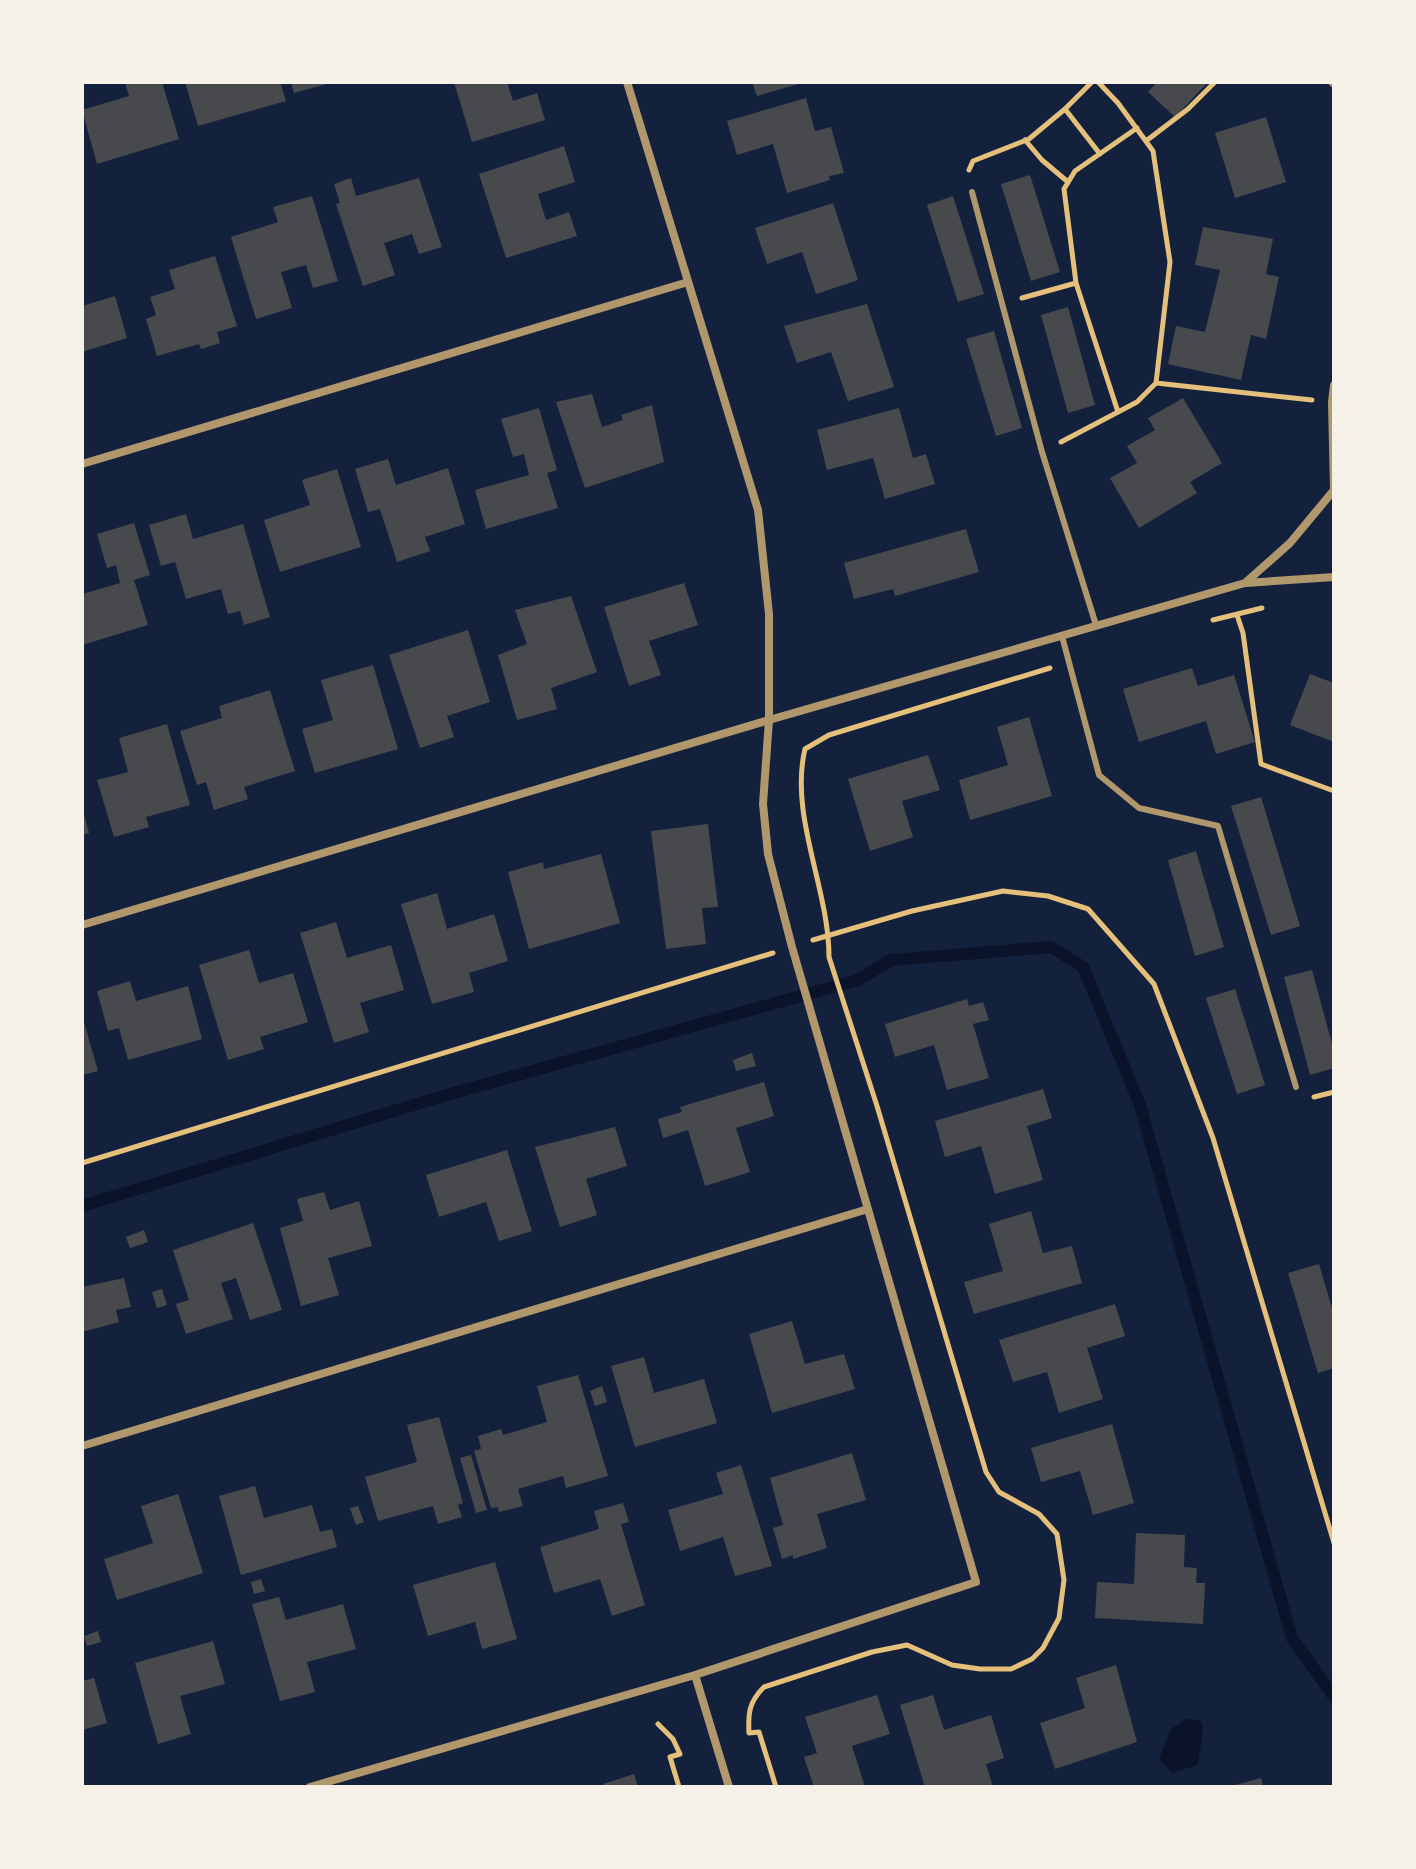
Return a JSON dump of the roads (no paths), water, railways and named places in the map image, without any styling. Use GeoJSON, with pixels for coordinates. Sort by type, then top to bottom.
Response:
{"type":"FeatureCollection","features":[{"type":"Feature","properties":{"kind":"street"},"geometry":{"type":"LineString","coordinates":[[310,1787],[695,1675],[976,1582],[768,854],[763,804],[769,720],[769,614],[758,510],[627,82]]}},
{"type":"Feature","properties":{"kind":"street"},"geometry":{"type":"LineString","coordinates":[[82,464],[688,282]]}},
{"type":"Feature","properties":{"kind":"street"},"geometry":{"type":"LineString","coordinates":[[1245,583],[1290,543],[1334,490],[1334,385]]}},
{"type":"Feature","properties":{"kind":"street"},"geometry":{"type":"LineString","coordinates":[[82,925],[769,720],[1245,583],[1334,577]]}},
{"type":"Feature","properties":{"kind":"street"},"geometry":{"type":"LineString","coordinates":[[82,1446],[868,1209]]}},
{"type":"Feature","properties":{"kind":"street"},"geometry":{"type":"LineString","coordinates":[[695,1675],[729,1787]]}},
{"type":"Feature","properties":{"kind":"lane"},"geometry":{"type":"LineString","coordinates":[[972,192],[1042,452],[1096,625]]}},
{"type":"Feature","properties":{"kind":"lane"},"geometry":{"type":"LineString","coordinates":[[1062,636],[1099,775],[1139,808],[1218,826],[1296,1087]]}},
{"type":"Feature","properties":{"kind":"water"},"geometry":{"type":"Polygon","coordinates":[[[1186,1719],[1201,1721],[1203,1729],[1198,1765],[1172,1773],[1159,1759],[1171,1729],[1186,1719]]]}},
{"type":"Feature","properties":{"kind":"waterway"},"geometry":{"type":"LineString","coordinates":[[82,1206],[443,1096],[858,980],[891,960],[1051,947],[1083,967],[1140,1105],[1292,1638],[1334,1697]]}}]}
